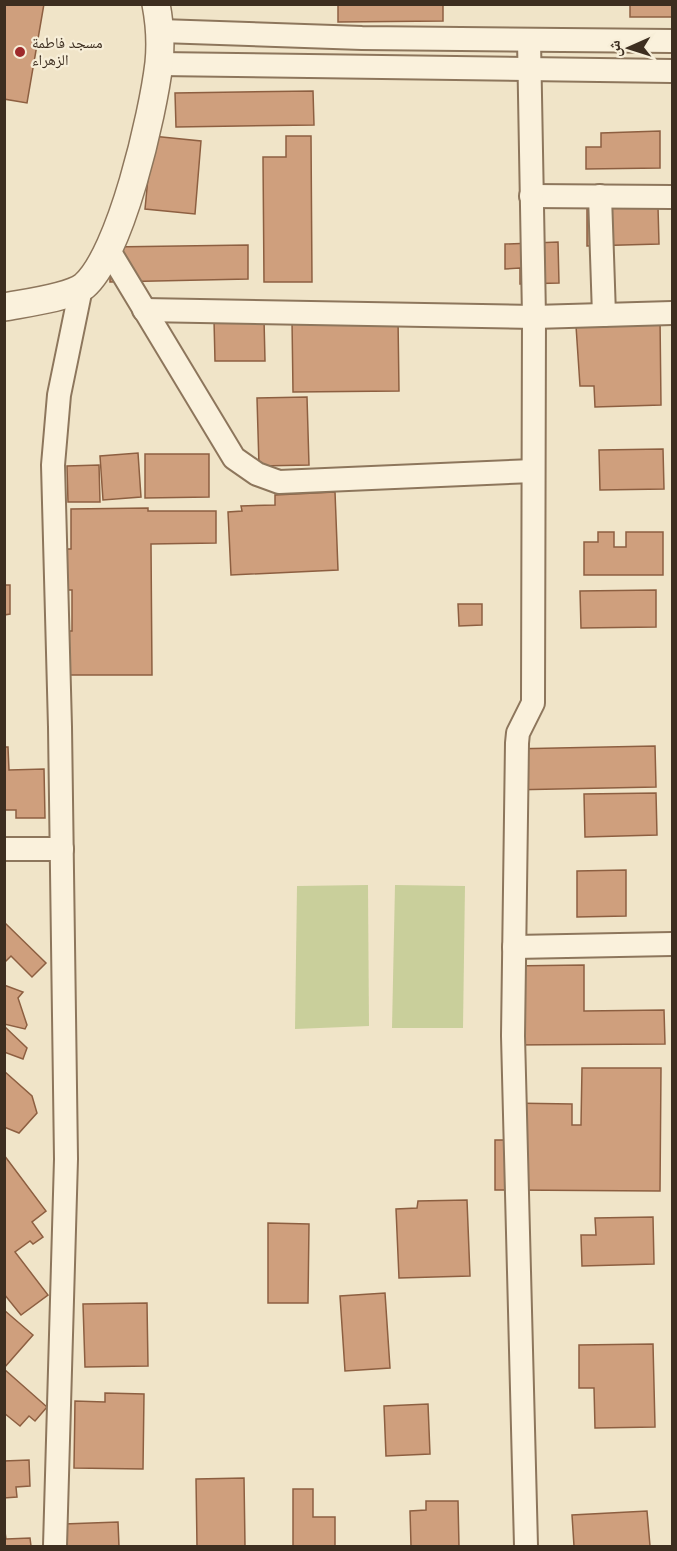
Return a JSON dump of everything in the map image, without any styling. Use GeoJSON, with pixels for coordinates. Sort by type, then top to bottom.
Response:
{"type":"FeatureCollection","features":[{"type":"Feature","properties":{"kind":"street"},"geometry":{"type":"LineString","coordinates":[[4,307],[81,288],[95,275],[116,233],[143,144],[159,64],[161,31],[156,4]]}},
{"type":"Feature","properties":{"kind":"street"},"geometry":{"type":"LineString","coordinates":[[161,31],[672,41]]}},
{"type":"Feature","properties":{"kind":"street"},"geometry":{"type":"LineString","coordinates":[[526,1546],[513,1036],[517,743],[518,733],[533,703],[534,317],[529,40]]}},
{"type":"Feature","properties":{"kind":"street"},"geometry":{"type":"LineString","coordinates":[[159,64],[528,67],[672,71]]}},
{"type":"Feature","properties":{"kind":"street"},"geometry":{"type":"LineString","coordinates":[[531,196],[672,197]]}},
{"type":"Feature","properties":{"kind":"street"},"geometry":{"type":"LineString","coordinates":[[600,196],[604,315]]}},
{"type":"Feature","properties":{"kind":"street"},"geometry":{"type":"LineString","coordinates":[[108,249],[234,458],[268,479],[279,482],[533,471]]}},
{"type":"Feature","properties":{"kind":"street"},"geometry":{"type":"LineString","coordinates":[[55,1546],[66,1160],[62,849],[53,465],[59,395],[81,288]]}},
{"type":"Feature","properties":{"kind":"street"},"geometry":{"type":"LineString","coordinates":[[144,309],[534,317],[672,313]]}},
{"type":"Feature","properties":{"kind":"street"},"geometry":{"type":"LineString","coordinates":[[4,849],[62,849]]}},
{"type":"Feature","properties":{"kind":"street"},"geometry":{"type":"LineString","coordinates":[[514,947],[672,944]]}},
{"type":"Feature","properties":{"kind":"green space"},"geometry":{"type":"Polygon","coordinates":[[[368,885],[369,1026],[295,1029],[297,886],[368,885]]]}},
{"type":"Feature","properties":{"kind":"green space"},"geometry":{"type":"Polygon","coordinates":[[[395,885],[465,886],[463,1028],[392,1028],[395,885]]]}},
{"type":"Feature","properties":{"kind":"building","name":"مسجد فاطمة الزهراء"},"geometry":{"type":"Polygon","coordinates":[[[4,4],[44,4],[27,103],[4,99],[4,4]]]}},
{"type":"Feature","properties":{"kind":"building"},"geometry":{"type":"Polygon","coordinates":[[[338,4],[443,4],[443,21],[338,22],[338,4]]]}},
{"type":"Feature","properties":{"kind":"building"},"geometry":{"type":"Polygon","coordinates":[[[630,4],[672,4],[672,17],[630,17],[630,4]]]}},
{"type":"Feature","properties":{"kind":"building"},"geometry":{"type":"Polygon","coordinates":[[[313,91],[314,125],[176,127],[175,93],[313,91]]]}},
{"type":"Feature","properties":{"kind":"building"},"geometry":{"type":"Polygon","coordinates":[[[660,131],[660,168],[586,169],[586,147],[601,147],[601,133],[660,131]]]}},
{"type":"Feature","properties":{"kind":"building"},"geometry":{"type":"Polygon","coordinates":[[[152,136],[201,141],[195,214],[145,209],[152,136]]]}},
{"type":"Feature","properties":{"kind":"building"},"geometry":{"type":"Polygon","coordinates":[[[286,136],[311,136],[312,282],[264,282],[263,157],[286,157],[286,136]]]}},
{"type":"Feature","properties":{"kind":"building"},"geometry":{"type":"Polygon","coordinates":[[[658,207],[659,244],[587,246],[587,209],[658,207]]]}},
{"type":"Feature","properties":{"kind":"building"},"geometry":{"type":"Polygon","coordinates":[[[558,242],[559,283],[520,284],[520,268],[505,269],[505,244],[558,242]]]}},
{"type":"Feature","properties":{"kind":"building"},"geometry":{"type":"Polygon","coordinates":[[[248,245],[248,279],[110,282],[110,247],[248,245]]]}},
{"type":"Feature","properties":{"kind":"building"},"geometry":{"type":"Polygon","coordinates":[[[398,318],[399,391],[293,392],[292,320],[398,318]]]}},
{"type":"Feature","properties":{"kind":"building"},"geometry":{"type":"Polygon","coordinates":[[[660,318],[661,405],[595,407],[594,386],[580,386],[576,326],[660,318]]]}},
{"type":"Feature","properties":{"kind":"building"},"geometry":{"type":"Polygon","coordinates":[[[264,319],[265,361],[215,361],[214,320],[264,319]]]}},
{"type":"Feature","properties":{"kind":"building"},"geometry":{"type":"Polygon","coordinates":[[[307,397],[309,465],[259,466],[257,398],[307,397]]]}},
{"type":"Feature","properties":{"kind":"building"},"geometry":{"type":"Polygon","coordinates":[[[663,449],[664,489],[600,490],[599,450],[663,449]]]}},
{"type":"Feature","properties":{"kind":"building"},"geometry":{"type":"Polygon","coordinates":[[[138,453],[141,497],[103,500],[100,456],[138,453]]]}},
{"type":"Feature","properties":{"kind":"building"},"geometry":{"type":"Polygon","coordinates":[[[145,454],[209,454],[209,497],[145,498],[145,454]]]}},
{"type":"Feature","properties":{"kind":"building"},"geometry":{"type":"Polygon","coordinates":[[[99,465],[100,502],[68,502],[67,466],[99,465]]]}},
{"type":"Feature","properties":{"kind":"building"},"geometry":{"type":"Polygon","coordinates":[[[335,492],[338,570],[231,575],[228,512],[242,511],[241,506],[275,505],[275,495],[335,492]]]}},
{"type":"Feature","properties":{"kind":"building"},"geometry":{"type":"Polygon","coordinates":[[[148,508],[148,511],[216,511],[216,543],[151,544],[152,675],[65,675],[65,631],[72,631],[72,590],[65,590],[65,549],[71,549],[71,509],[148,508]]]}},
{"type":"Feature","properties":{"kind":"building"},"geometry":{"type":"Polygon","coordinates":[[[598,532],[614,532],[614,547],[626,547],[626,532],[663,532],[663,575],[584,575],[584,542],[598,542],[598,532]]]}},
{"type":"Feature","properties":{"kind":"building"},"geometry":{"type":"Polygon","coordinates":[[[4,585],[10,585],[10,614],[4,615],[4,585]]]}},
{"type":"Feature","properties":{"kind":"building"},"geometry":{"type":"Polygon","coordinates":[[[656,590],[656,627],[581,628],[580,591],[656,590]]]}},
{"type":"Feature","properties":{"kind":"building"},"geometry":{"type":"Polygon","coordinates":[[[458,604],[482,604],[482,625],[459,626],[458,604]]]}},
{"type":"Feature","properties":{"kind":"building"},"geometry":{"type":"Polygon","coordinates":[[[4,738],[5,747],[8,747],[9,770],[44,769],[45,818],[16,818],[16,810],[4,810],[4,738]]]}},
{"type":"Feature","properties":{"kind":"building"},"geometry":{"type":"Polygon","coordinates":[[[655,746],[656,787],[507,790],[506,749],[655,746]]]}},
{"type":"Feature","properties":{"kind":"building"},"geometry":{"type":"Polygon","coordinates":[[[656,793],[657,835],[585,837],[584,794],[656,793]]]}},
{"type":"Feature","properties":{"kind":"building"},"geometry":{"type":"Polygon","coordinates":[[[626,870],[626,916],[577,917],[577,871],[626,870]]]}},
{"type":"Feature","properties":{"kind":"building"},"geometry":{"type":"Polygon","coordinates":[[[4,922],[46,963],[32,977],[11,956],[4,963],[4,922]]]}},
{"type":"Feature","properties":{"kind":"building"},"geometry":{"type":"Polygon","coordinates":[[[584,965],[584,1011],[664,1010],[665,1044],[509,1045],[508,966],[584,965]]]}},
{"type":"Feature","properties":{"kind":"building"},"geometry":{"type":"Polygon","coordinates":[[[4,985],[23,992],[18,998],[27,1025],[25,1029],[4,1024],[4,985]]]}},
{"type":"Feature","properties":{"kind":"building"},"geometry":{"type":"Polygon","coordinates":[[[4,1026],[27,1048],[23,1059],[4,1052],[4,1026]]]}},
{"type":"Feature","properties":{"kind":"building"},"geometry":{"type":"Polygon","coordinates":[[[582,1068],[661,1068],[660,1191],[495,1190],[495,1140],[509,1140],[509,1103],[572,1104],[572,1125],[581,1125],[582,1068]]]}},
{"type":"Feature","properties":{"kind":"building"},"geometry":{"type":"Polygon","coordinates":[[[4,1071],[32,1096],[37,1113],[19,1133],[4,1127],[4,1071]]]}},
{"type":"Feature","properties":{"kind":"building"},"geometry":{"type":"Polygon","coordinates":[[[4,1155],[46,1211],[32,1222],[43,1237],[33,1244],[30,1241],[15,1252],[48,1295],[21,1315],[4,1294],[4,1155]]]}},
{"type":"Feature","properties":{"kind":"building"},"geometry":{"type":"Polygon","coordinates":[[[467,1200],[470,1276],[399,1278],[396,1209],[417,1208],[418,1201],[467,1200]]]}},
{"type":"Feature","properties":{"kind":"building"},"geometry":{"type":"Polygon","coordinates":[[[653,1217],[654,1264],[582,1266],[581,1235],[596,1235],[595,1218],[653,1217]]]}},
{"type":"Feature","properties":{"kind":"building"},"geometry":{"type":"Polygon","coordinates":[[[268,1223],[309,1224],[308,1303],[268,1303],[268,1223]]]}},
{"type":"Feature","properties":{"kind":"building"},"geometry":{"type":"Polygon","coordinates":[[[385,1293],[390,1368],[345,1371],[340,1296],[385,1293]]]}},
{"type":"Feature","properties":{"kind":"building"},"geometry":{"type":"Polygon","coordinates":[[[147,1303],[148,1366],[85,1367],[83,1304],[147,1303]]]}},
{"type":"Feature","properties":{"kind":"building"},"geometry":{"type":"Polygon","coordinates":[[[4,1310],[33,1335],[4,1368],[4,1310]]]}},
{"type":"Feature","properties":{"kind":"building"},"geometry":{"type":"Polygon","coordinates":[[[653,1344],[655,1427],[595,1428],[594,1388],[579,1388],[579,1345],[653,1344]]]}},
{"type":"Feature","properties":{"kind":"building"},"geometry":{"type":"Polygon","coordinates":[[[4,1369],[47,1407],[35,1421],[29,1416],[20,1426],[4,1413],[4,1369]]]}},
{"type":"Feature","properties":{"kind":"building"},"geometry":{"type":"Polygon","coordinates":[[[105,1393],[144,1394],[143,1469],[74,1468],[75,1401],[105,1402],[105,1393]]]}},
{"type":"Feature","properties":{"kind":"building"},"geometry":{"type":"Polygon","coordinates":[[[428,1404],[430,1454],[386,1456],[384,1406],[428,1404]]]}},
{"type":"Feature","properties":{"kind":"building"},"geometry":{"type":"Polygon","coordinates":[[[29,1460],[30,1486],[16,1487],[17,1497],[4,1498],[4,1461],[29,1460]]]}},
{"type":"Feature","properties":{"kind":"building"},"geometry":{"type":"Polygon","coordinates":[[[244,1478],[245,1546],[197,1546],[196,1479],[244,1478]]]}},
{"type":"Feature","properties":{"kind":"building"},"geometry":{"type":"Polygon","coordinates":[[[293,1489],[313,1489],[313,1517],[335,1517],[335,1546],[293,1546],[293,1489]]]}},
{"type":"Feature","properties":{"kind":"building"},"geometry":{"type":"Polygon","coordinates":[[[426,1501],[458,1501],[459,1546],[411,1546],[410,1511],[426,1510],[426,1501]]]}},
{"type":"Feature","properties":{"kind":"building"},"geometry":{"type":"Polygon","coordinates":[[[647,1511],[650,1546],[574,1546],[572,1515],[647,1511]]]}},
{"type":"Feature","properties":{"kind":"building"},"geometry":{"type":"Polygon","coordinates":[[[118,1522],[119,1546],[65,1546],[64,1524],[118,1522]]]}},
{"type":"Feature","properties":{"kind":"building"},"geometry":{"type":"Polygon","coordinates":[[[4,1525],[6,1539],[30,1538],[31,1546],[4,1546],[4,1525]]]}},
{"type":"Feature","properties":{"kind":"place","name":"مسجد فاطمة الزهراء"},"geometry":{"type":"Point","coordinates":[20,52]}}]}
